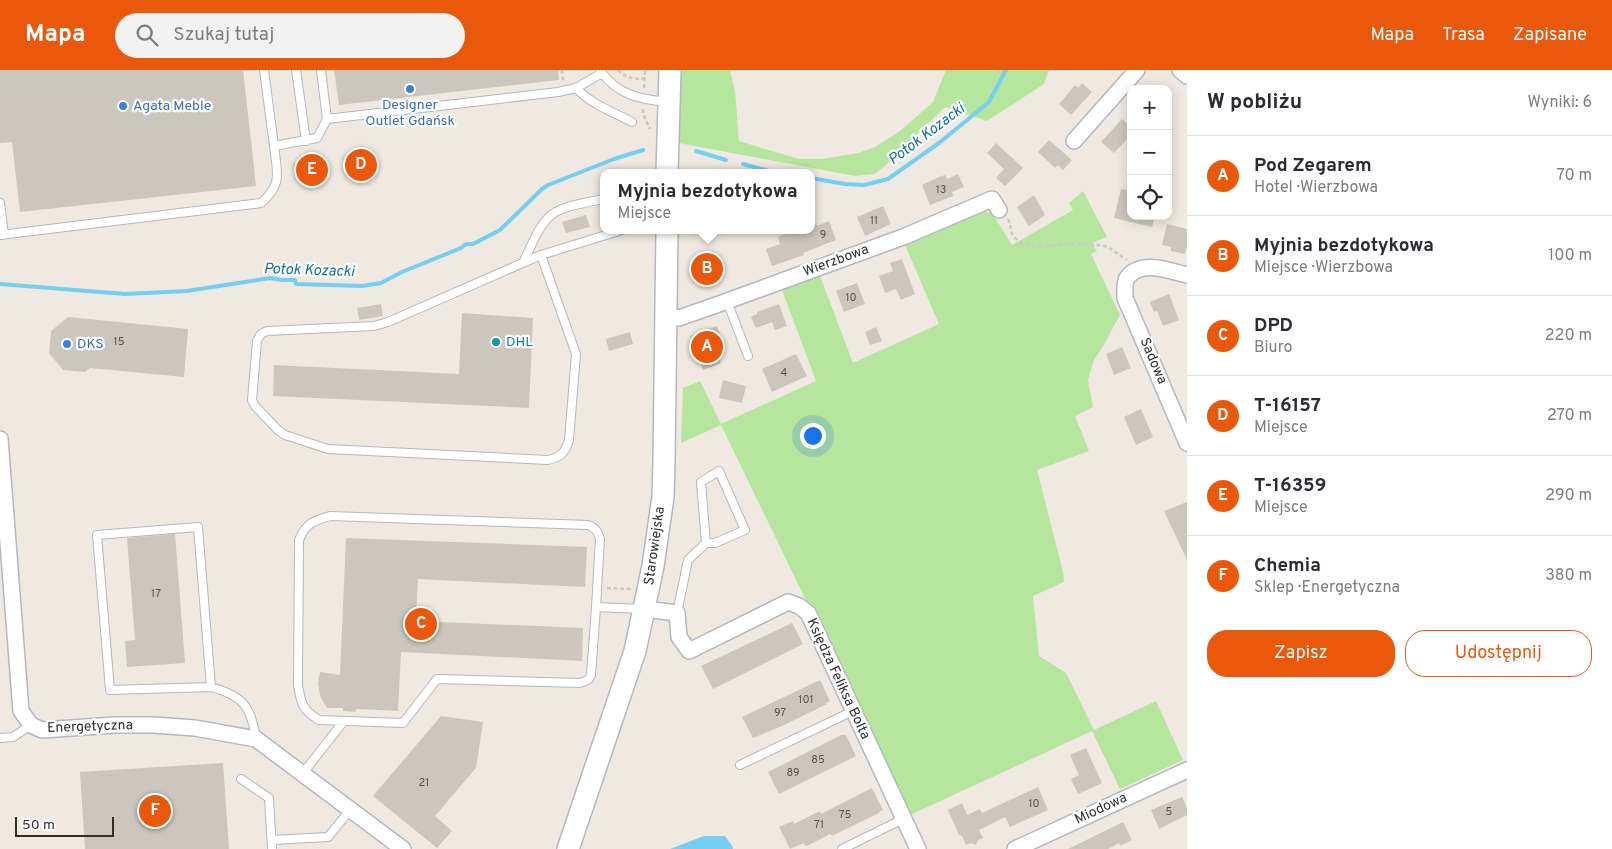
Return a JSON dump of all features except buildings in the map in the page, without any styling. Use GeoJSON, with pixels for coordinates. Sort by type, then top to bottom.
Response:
{"type":"FeatureCollection","features":[{"type":"Feature","properties":{"kind":"street"},"geometry":{"type":"LineString","coordinates":[[667,166],[670,70]]}},
{"type":"Feature","properties":{"kind":"street"},"geometry":{"type":"LineString","coordinates":[[1074,141],[1138,70]]}},
{"type":"Feature","properties":{"kind":"street"},"geometry":{"type":"LineString","coordinates":[[1180,70],[1187,76]]}},
{"type":"Feature","properties":{"kind":"street","name":"Wierzbowa"},"geometry":{"type":"LineString","coordinates":[[666,316],[679,318],[727,301],[902,237],[992,199],[999,210]]}},
{"type":"Feature","properties":{"kind":"street","name":"Starowiejska"},"geometry":{"type":"LineString","coordinates":[[568,849],[635,651],[653,566],[662,497],[666,234]]}},
{"type":"Feature","properties":{"kind":"street"},"geometry":{"type":"LineString","coordinates":[[1131,275],[1143,268],[1159,268],[1187,275]]}},
{"type":"Feature","properties":{"kind":"street","name":"Sadowa"},"geometry":{"type":"LineString","coordinates":[[1131,275],[1125,284],[1125,298],[1187,443]]}},
{"type":"Feature","properties":{"kind":"street","name":"Energetyczna"},"geometry":{"type":"LineString","coordinates":[[0,439],[1,488],[21,711],[31,725],[42,730],[115,725],[154,725],[195,728],[256,739],[402,849]]}},
{"type":"Feature","properties":{"kind":"street","name":"Księdza Feliksa Bolta"},"geometry":{"type":"LineString","coordinates":[[676,613],[679,637],[689,651],[788,602],[799,606],[808,613],[918,849]]}},
{"type":"Feature","properties":{"kind":"street"},"geometry":{"type":"LineString","coordinates":[[645,609],[676,613]]}},
{"type":"Feature","properties":{"kind":"street","name":"Miodowa"},"geometry":{"type":"LineString","coordinates":[[1015,849],[1187,770]]}},
{"type":"Feature","properties":{"kind":"lane"},"geometry":{"type":"LineString","coordinates":[[0,203],[2,235],[261,204],[273,193],[277,178],[264,70]]}},
{"type":"Feature","properties":{"kind":"lane"},"geometry":{"type":"LineString","coordinates":[[296,70],[306,141]]}},
{"type":"Feature","properties":{"kind":"lane"},"geometry":{"type":"LineString","coordinates":[[274,146],[317,138],[326,119],[321,70]]}},
{"type":"Feature","properties":{"kind":"lane"},"geometry":{"type":"LineString","coordinates":[[326,119],[520,97],[576,88],[601,72],[613,86],[630,95],[669,102]]}},
{"type":"Feature","properties":{"kind":"lane"},"geometry":{"type":"LineString","coordinates":[[576,88],[595,103],[632,122]]}},
{"type":"Feature","properties":{"kind":"lane"},"geometry":{"type":"LineString","coordinates":[[524,261],[545,221],[552,214],[561,209],[600,200]]}},
{"type":"Feature","properties":{"kind":"lane"},"geometry":{"type":"LineString","coordinates":[[541,255],[576,354],[569,440],[566,450],[559,457],[548,460],[328,449],[286,435],[278,430],[255,406],[252,400],[257,341],[261,334],[267,331],[374,326],[388,322],[524,261],[541,255],[609,234]]}},
{"type":"Feature","properties":{"kind":"lane"},"geometry":{"type":"LineString","coordinates":[[727,301],[748,356]]}},
{"type":"Feature","properties":{"kind":"lane"},"geometry":{"type":"LineString","coordinates":[[676,613],[688,560],[706,543],[715,543],[745,530],[718,471],[701,482],[706,543]]}},
{"type":"Feature","properties":{"kind":"lane"},"geometry":{"type":"LineString","coordinates":[[330,516],[588,525],[598,532],[600,539],[596,606],[591,675],[588,680],[580,683],[437,679],[403,723],[319,720],[307,712],[300,698],[298,685],[299,540],[304,530],[313,520],[330,516]]}},
{"type":"Feature","properties":{"kind":"lane"},"geometry":{"type":"LineString","coordinates":[[211,687],[198,527],[96,535],[110,690],[211,687],[234,695],[244,704],[252,716],[256,739]]}},
{"type":"Feature","properties":{"kind":"lane"},"geometry":{"type":"LineString","coordinates":[[596,606],[645,609]]}},
{"type":"Feature","properties":{"kind":"lane"},"geometry":{"type":"LineString","coordinates":[[740,765],[853,711]]}},
{"type":"Feature","properties":{"kind":"lane"},"geometry":{"type":"LineString","coordinates":[[303,773],[344,721]]}},
{"type":"Feature","properties":{"kind":"lane"},"geometry":{"type":"LineString","coordinates":[[0,738],[14,737],[31,725]]}},
{"type":"Feature","properties":{"kind":"lane"},"geometry":{"type":"LineString","coordinates":[[241,779],[268,798],[272,849]]}},
{"type":"Feature","properties":{"kind":"lane"},"geometry":{"type":"LineString","coordinates":[[272,840],[328,837],[351,810]]}},
{"type":"Feature","properties":{"kind":"lane"},"geometry":{"type":"LineString","coordinates":[[842,849],[903,819]]}},
{"type":"Feature","properties":{"kind":"path"},"geometry":{"type":"LineString","coordinates":[[618,70],[625,76],[635,80],[645,78],[645,70]]}},
{"type":"Feature","properties":{"kind":"path"},"geometry":{"type":"LineString","coordinates":[[643,114],[650,126],[652,135]]}},
{"type":"Feature","properties":{"kind":"path"},"geometry":{"type":"LineString","coordinates":[[1011,224],[1011,232],[1017,240],[1028,245],[1042,247],[1068,244],[1107,246],[1132,262],[1131,275]]}},
{"type":"Feature","properties":{"kind":"path"},"geometry":{"type":"LineString","coordinates":[[598,587],[637,590]]}},
{"type":"Feature","properties":{"kind":"green space"},"geometry":{"type":"Polygon","coordinates":[[[681,70],[730,70],[735,91],[739,141],[799,159],[822,159],[858,153],[875,147],[899,132],[933,102],[946,70],[1049,70],[1044,84],[987,121],[945,107],[885,166],[874,174],[855,176],[679,143],[681,70]]]}},
{"type":"Feature","properties":{"kind":"green space"},"geometry":{"type":"Polygon","coordinates":[[[1083,191],[1107,237],[1092,243],[1097,251],[1091,254],[1120,315],[1094,360],[1088,380],[1093,407],[1075,416],[1089,451],[1037,470],[1064,582],[1033,596],[1039,656],[1066,673],[1094,730],[1156,701],[1183,760],[1120,789],[1092,731],[910,815],[721,425],[681,443],[683,388],[700,381],[721,424],[816,381],[782,290],[820,276],[853,363],[939,324],[905,245],[984,212],[992,213],[1012,245],[1073,210],[1069,203],[1083,191]]]}},
{"type":"Feature","properties":{"kind":"water"},"geometry":{"type":"Polygon","coordinates":[[[704,836],[725,836],[733,849],[670,849],[704,836]]]}},
{"type":"Feature","properties":{"kind":"waterway","name":"Potok Kozacki"},"geometry":{"type":"LineString","coordinates":[[815,179],[864,185],[888,179],[939,143],[989,102],[1006,70]]}},
{"type":"Feature","properties":{"kind":"waterway","name":"Potok Kozacki"},"geometry":{"type":"LineString","coordinates":[[0,284],[125,294],[187,291],[270,278],[295,280],[296,284],[362,286],[381,283],[402,272],[461,248],[466,244],[473,244],[500,230],[548,185],[614,159],[643,150]]}},
{"type":"Feature","properties":{"kind":"waterway","name":"Potok Kozacki"},"geometry":{"type":"LineString","coordinates":[[696,151],[726,160]]}},
{"type":"Feature","properties":{"kind":"waterway","name":"Potok Kozacki"},"geometry":{"type":"LineString","coordinates":[[743,164],[761,169]]}},
{"type":"Feature","properties":{"kind":"place","name":"Designer Outlet Gdańsk"},"geometry":{"type":"Point","coordinates":[410,89]}},
{"type":"Feature","properties":{"kind":"place","name":"Agata Meble"},"geometry":{"type":"Point","coordinates":[123,106]}},
{"type":"Feature","properties":{"kind":"place","name":"T-16157"},"geometry":{"type":"Point","coordinates":[361,165]}},
{"type":"Feature","properties":{"kind":"place","name":"T-16359"},"geometry":{"type":"Point","coordinates":[312,170]}},
{"type":"Feature","properties":{"kind":"place","name":"Myjnia bezdotykowa"},"geometry":{"type":"Point","coordinates":[707,269]}},
{"type":"Feature","properties":{"kind":"place","name":"DHL"},"geometry":{"type":"Point","coordinates":[496,342]}},
{"type":"Feature","properties":{"kind":"place","name":"DKS"},"geometry":{"type":"Point","coordinates":[67,344]}},
{"type":"Feature","properties":{"kind":"place","name":"Pod Zegarem"},"geometry":{"type":"Point","coordinates":[707,347]}},
{"type":"Feature","properties":{"kind":"place","name":"DPD"},"geometry":{"type":"Point","coordinates":[421,624]}},
{"type":"Feature","properties":{"kind":"place","name":"Chemia"},"geometry":{"type":"Point","coordinates":[155,811]}}]}
